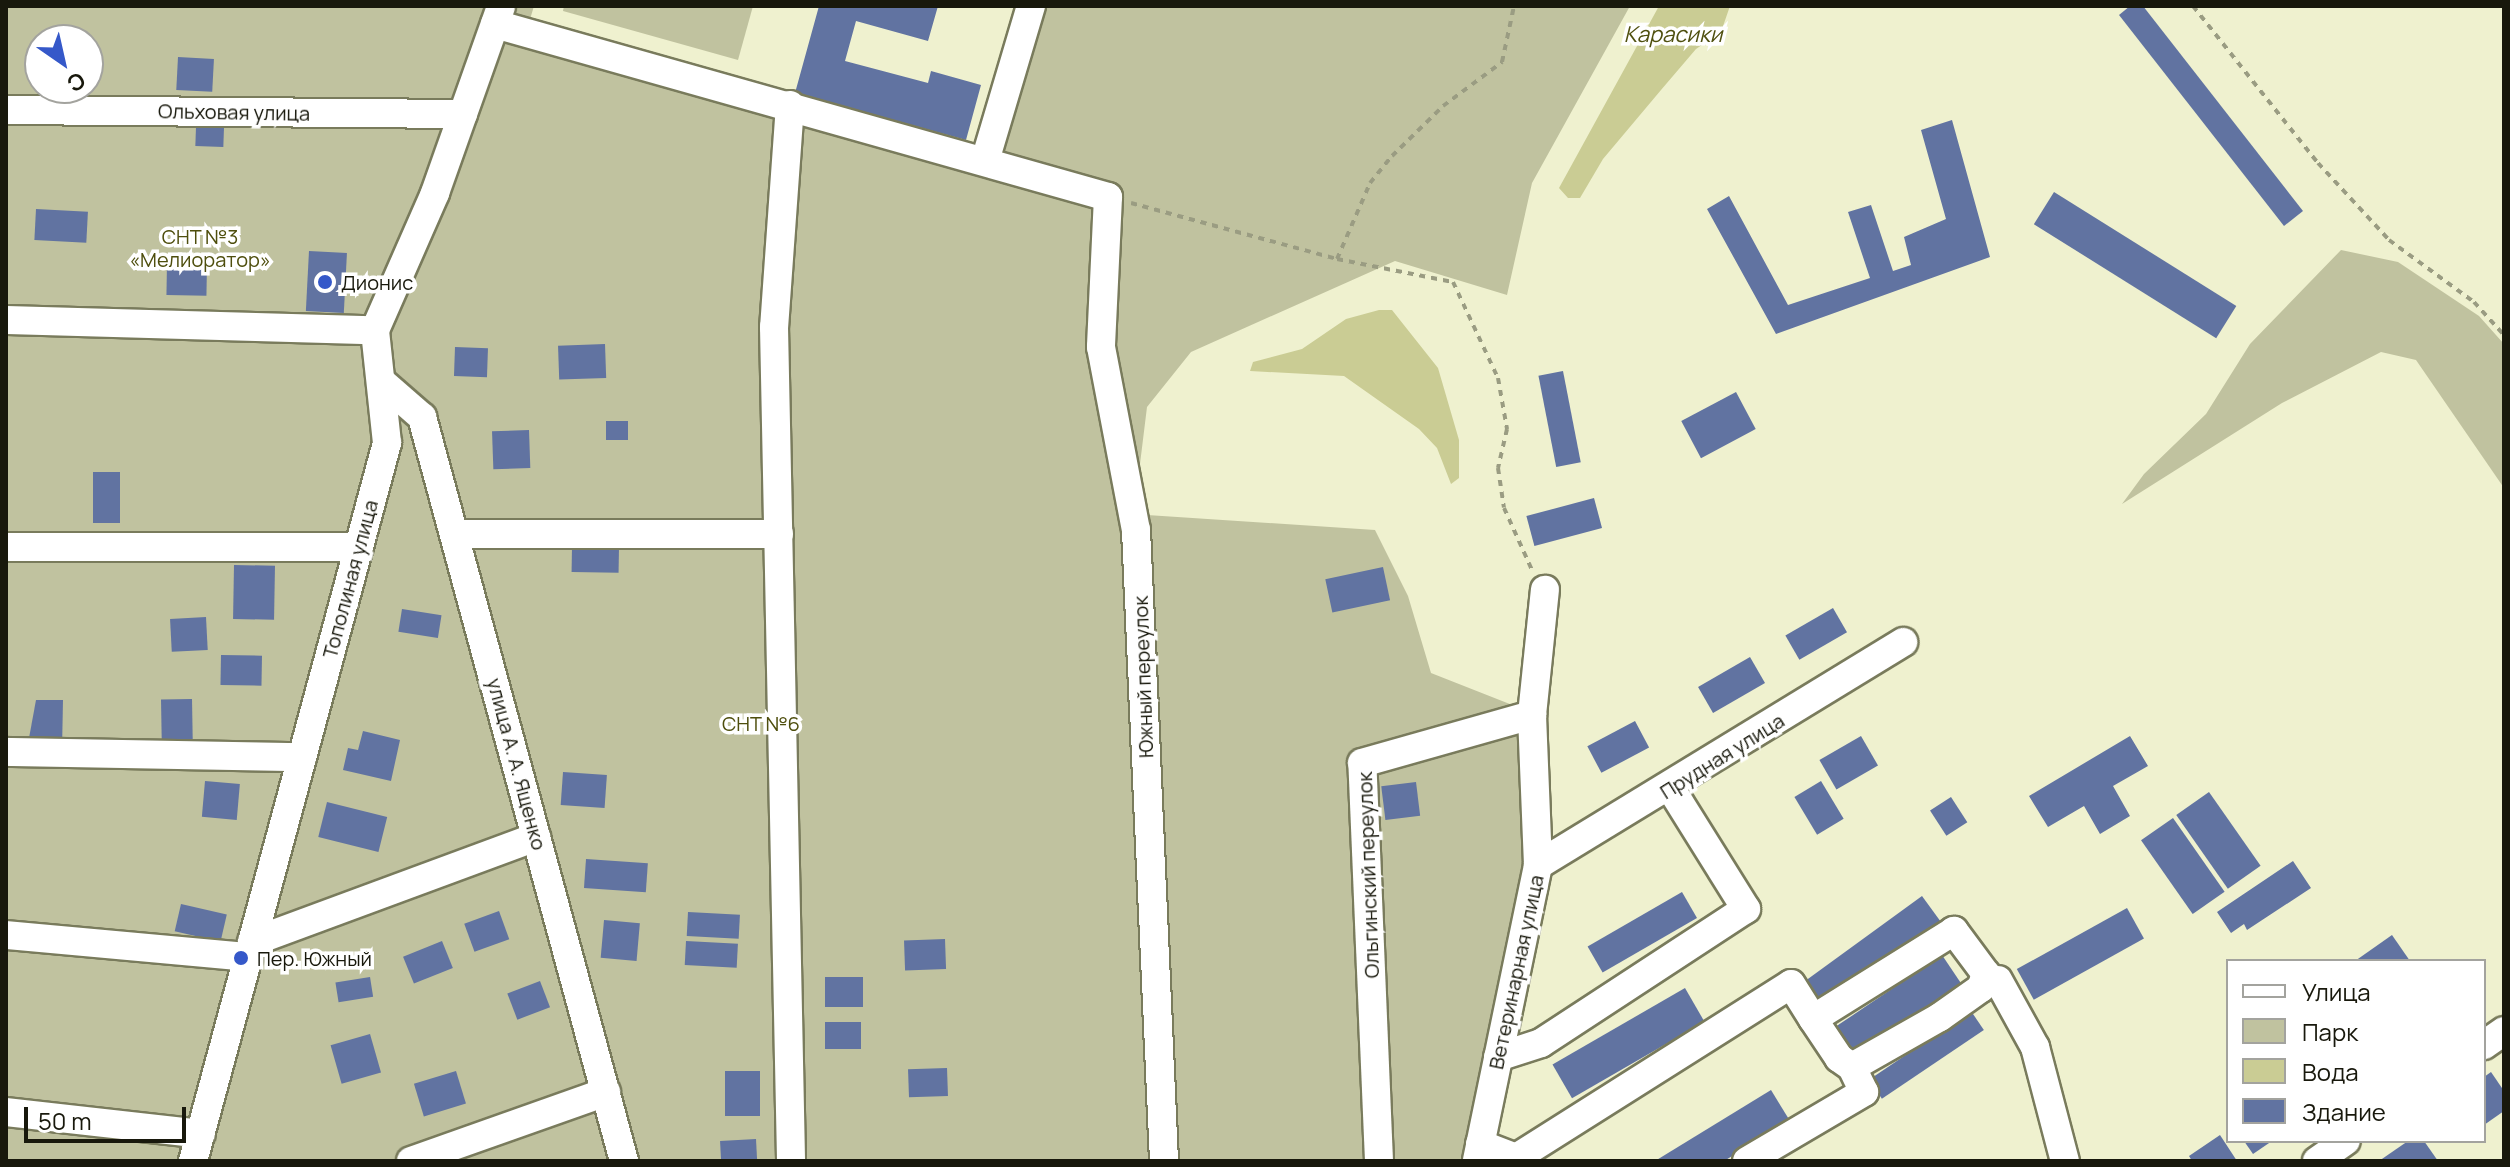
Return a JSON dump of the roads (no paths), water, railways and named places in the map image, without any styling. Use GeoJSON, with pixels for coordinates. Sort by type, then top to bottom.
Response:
{"type":"FeatureCollection","features":[{"type":"Feature","properties":{"kind":"street"},"geometry":{"type":"LineString","coordinates":[[6,320],[375,330],[463,114],[499,15],[790,105],[985,161],[1031,6]]}},
{"type":"Feature","properties":{"kind":"street"},"geometry":{"type":"LineString","coordinates":[[790,105],[774,327],[791,1161]]}},
{"type":"Feature","properties":{"kind":"street","name":"Ольховая улица"},"geometry":{"type":"LineString","coordinates":[[6,110],[463,114]]}},
{"type":"Feature","properties":{"kind":"street","name":"Южный переулок"},"geometry":{"type":"LineString","coordinates":[[985,161],[1108,197],[1101,347],[1136,530],[1164,1161]]}},
{"type":"Feature","properties":{"kind":"street","name":"Тополиная улица"},"geometry":{"type":"LineString","coordinates":[[197,1148],[387,443],[375,330]]}},
{"type":"Feature","properties":{"kind":"street","name":"улица А. А. Ященко"},"geometry":{"type":"LineString","coordinates":[[383,383],[422,417],[624,1161]]}},
{"type":"Feature","properties":{"kind":"street"},"geometry":{"type":"LineString","coordinates":[[454,534],[779,534]]}},
{"type":"Feature","properties":{"kind":"street"},"geometry":{"type":"LineString","coordinates":[[6,547],[359,547]]}},
{"type":"Feature","properties":{"kind":"street","name":"Ветеринарная улица"},"geometry":{"type":"LineString","coordinates":[[1480,1155],[1538,865],[1532,715],[1545,590]]}},
{"type":"Feature","properties":{"kind":"street","name":"Прудная улица"},"geometry":{"type":"LineString","coordinates":[[1538,865],[1671,789],[1903,642]]}},
{"type":"Feature","properties":{"kind":"street","name":"Ольгинский переулок"},"geometry":{"type":"LineString","coordinates":[[1379,1161],[1362,763],[1532,715]]}},
{"type":"Feature","properties":{"kind":"street"},"geometry":{"type":"LineString","coordinates":[[6,752],[302,757]]}},
{"type":"Feature","properties":{"kind":"street"},"geometry":{"type":"LineString","coordinates":[[1498,1057],[1541,1043],[1746,909],[1671,789]]}},
{"type":"Feature","properties":{"kind":"street"},"geometry":{"type":"LineString","coordinates":[[6,935],[251,950],[536,837]]}},
{"type":"Feature","properties":{"kind":"street"},"geometry":{"type":"LineString","coordinates":[[1813,1019],[1954,931],[1976,955],[1986,974],[1981,988],[1852,1067]]}},
{"type":"Feature","properties":{"kind":"street"},"geometry":{"type":"LineString","coordinates":[[1998,980],[2035,1047],[2065,1161]]}},
{"type":"Feature","properties":{"kind":"street"},"geometry":{"type":"LineString","coordinates":[[1480,1155],[1516,1158],[1791,984],[1813,1019],[1852,1067],[1864,1092],[1747,1161]]}},
{"type":"Feature","properties":{"kind":"street"},"geometry":{"type":"LineString","coordinates":[[2486,1044],[2504,1031]]}},
{"type":"Feature","properties":{"kind":"street"},"geometry":{"type":"LineString","coordinates":[[411,1161],[606,1092]]}},
{"type":"Feature","properties":{"kind":"street"},"geometry":{"type":"LineString","coordinates":[[6,1112],[197,1148]]}},
{"type":"Feature","properties":{"kind":"street"},"geometry":{"type":"LineString","coordinates":[[2320,1160],[2343,1143]]}},
{"type":"Feature","properties":{"kind":"water","name":"Карасики"},"geometry":{"type":"Polygon","coordinates":[[[1659,6],[1730,6],[1721,32],[1696,49],[1661,90],[1603,159],[1580,198],[1568,198],[1559,188],[1659,6]]]}},
{"type":"Feature","properties":{"kind":"water"},"geometry":{"type":"Polygon","coordinates":[[[1379,310],[1392,310],[1438,368],[1459,440],[1459,478],[1451,484],[1437,448],[1419,429],[1344,376],[1250,371],[1253,362],[1302,349],[1346,319],[1379,310]]]}},
{"type":"Feature","properties":{"kind":"place","name":"Дионис"},"geometry":{"type":"Point","coordinates":[325,282]}},
{"type":"Feature","properties":{"kind":"place","name":"Пер. Южный"},"geometry":{"type":"Point","coordinates":[241,958]}},
{"type":"Feature","properties":{"kind":"park label","name":"СНТ №3 «Мелиоратор»"},"geometry":{"type":"Point","coordinates":[200,248]}},
{"type":"Feature","properties":{"kind":"park label","name":"СНТ №6"},"geometry":{"type":"Point","coordinates":[761,723]}}]}
